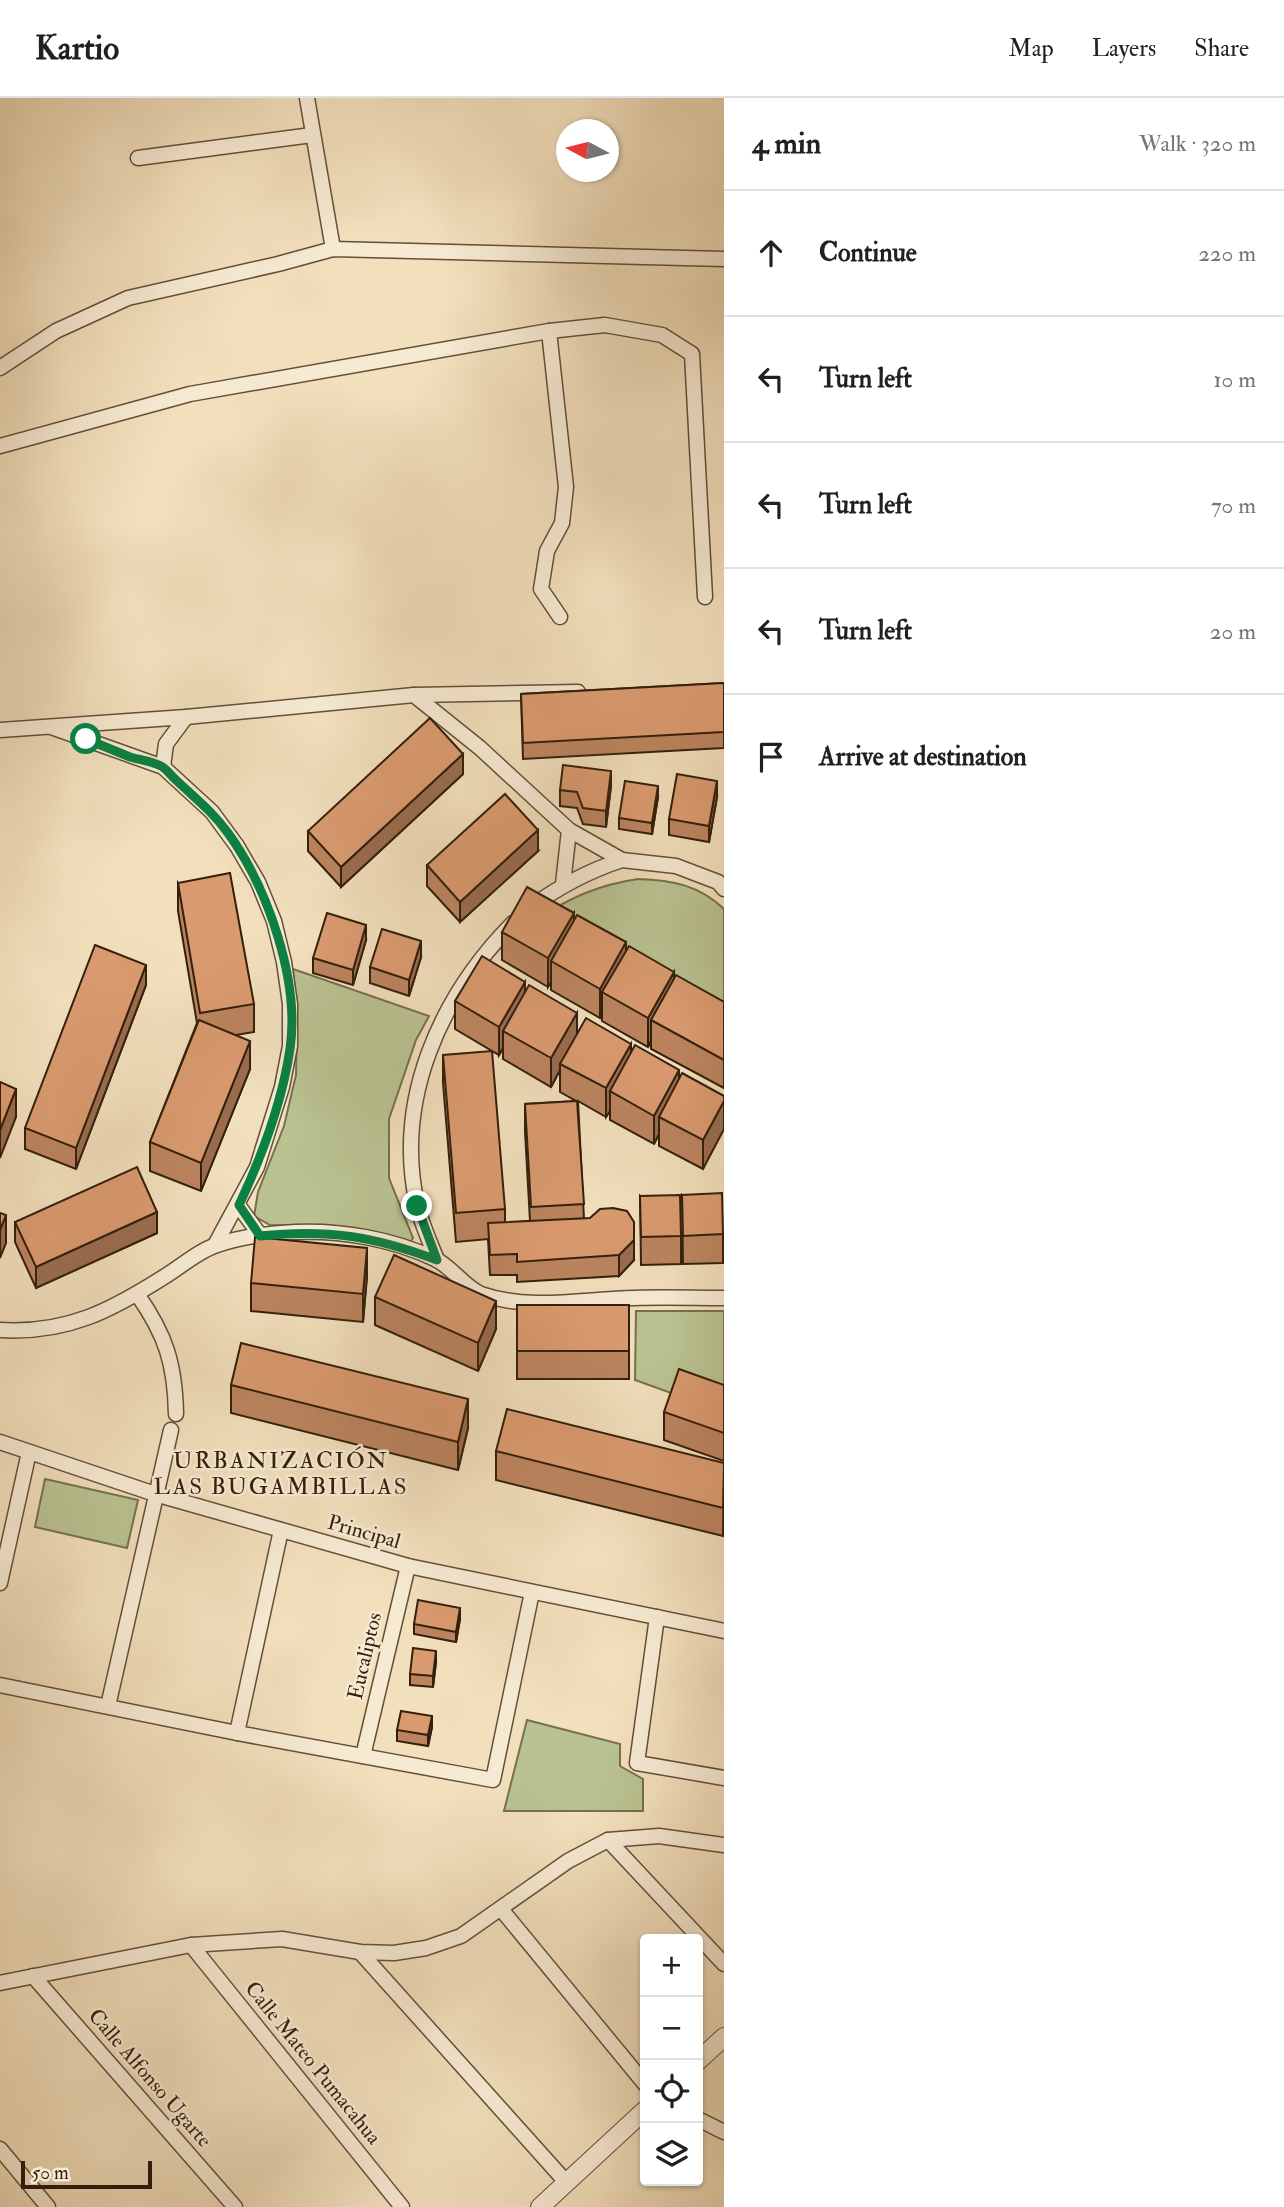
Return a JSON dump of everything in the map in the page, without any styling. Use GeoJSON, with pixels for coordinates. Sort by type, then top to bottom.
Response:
{"type":"FeatureCollection","features":[{"type":"Feature","properties":{"kind":"street"},"geometry":{"type":"LineString","coordinates":[[307,98],[333,249]]}},
{"type":"Feature","properties":{"kind":"street"},"geometry":{"type":"LineString","coordinates":[[138,158],[312,135]]}},
{"type":"Feature","properties":{"kind":"street"},"geometry":{"type":"LineString","coordinates":[[0,368],[56,331],[128,298],[333,249],[724,259]]}},
{"type":"Feature","properties":{"kind":"street"},"geometry":{"type":"LineString","coordinates":[[0,446],[190,394],[549,331],[605,325],[662,335],[692,354],[705,597]]}},
{"type":"Feature","properties":{"kind":"street"},"geometry":{"type":"LineString","coordinates":[[549,331],[566,487],[562,523],[547,551],[541,589],[560,617]]}},
{"type":"Feature","properties":{"kind":"street"},"geometry":{"type":"LineString","coordinates":[[0,730],[187,717],[414,695],[589,692]]}},
{"type":"Feature","properties":{"kind":"street"},"geometry":{"type":"LineString","coordinates":[[414,695],[480,748],[569,830],[622,860],[676,866],[718,882],[724,889]]}},
{"type":"Feature","properties":{"kind":"street"},"geometry":{"type":"LineString","coordinates":[[163,766],[166,744],[187,717]]}},
{"type":"Feature","properties":{"kind":"street"},"geometry":{"type":"LineString","coordinates":[[44,725],[163,766],[212,812],[237,846],[274,921],[290,1004],[290,1046],[282,1087],[257,1167],[239,1205],[215,1245]]}},
{"type":"Feature","properties":{"kind":"street"},"geometry":{"type":"LineString","coordinates":[[563,884],[569,830]]}},
{"type":"Feature","properties":{"kind":"street"},"geometry":{"type":"LineString","coordinates":[[437,1260],[417,1206],[410,1155],[414,1096],[431,1042],[454,999],[497,940],[531,906],[563,884],[622,860]]}},
{"type":"Feature","properties":{"kind":"street"},"geometry":{"type":"LineString","coordinates":[[239,1205],[260,1236]]}},
{"type":"Feature","properties":{"kind":"street"},"geometry":{"type":"LineString","coordinates":[[0,1330],[37,1330],[75,1323],[137,1294],[215,1245],[296,1232],[368,1238],[402,1247],[437,1260],[480,1293],[529,1304],[634,1298],[724,1298]]}},
{"type":"Feature","properties":{"kind":"street"},"geometry":{"type":"LineString","coordinates":[[137,1294],[155,1320],[169,1350],[176,1381],[176,1414]]}},
{"type":"Feature","properties":{"kind":"street"},"geometry":{"type":"LineString","coordinates":[[108,1706],[171,1430]]}},
{"type":"Feature","properties":{"kind":"street","name":"Principal"},"geometry":{"type":"LineString","coordinates":[[0,1442],[155,1494],[408,1566],[724,1631]]}},
{"type":"Feature","properties":{"kind":"street"},"geometry":{"type":"LineString","coordinates":[[1,1578],[29,1452]]}},
{"type":"Feature","properties":{"kind":"street"},"geometry":{"type":"LineString","coordinates":[[237,1733],[281,1530]]}},
{"type":"Feature","properties":{"kind":"street","name":"Eucaliptos"},"geometry":{"type":"LineString","coordinates":[[363,1756],[408,1566]]}},
{"type":"Feature","properties":{"kind":"street"},"geometry":{"type":"LineString","coordinates":[[0,1685],[237,1733],[493,1780],[532,1592]]}},
{"type":"Feature","properties":{"kind":"street"},"geometry":{"type":"LineString","coordinates":[[657,1617],[637,1763],[724,1779]]}},
{"type":"Feature","properties":{"kind":"street"},"geometry":{"type":"LineString","coordinates":[[0,1983],[191,1945],[282,1939],[360,1952],[394,1953],[426,1948],[460,1936],[568,1861],[608,1840],[659,1836],[724,1845]]}},
{"type":"Feature","properties":{"kind":"street"},"geometry":{"type":"LineString","coordinates":[[608,1840],[724,1964]]}},
{"type":"Feature","properties":{"kind":"street"},"geometry":{"type":"LineString","coordinates":[[501,1909],[640,2078]]}},
{"type":"Feature","properties":{"kind":"street","name":"Calle Mateo Pumacahua"},"geometry":{"type":"LineString","coordinates":[[191,1945],[402,2207]]}},
{"type":"Feature","properties":{"kind":"street"},"geometry":{"type":"LineString","coordinates":[[360,1952],[566,2182]]}},
{"type":"Feature","properties":{"kind":"street","name":"Calle Alfonso Ugarte"},"geometry":{"type":"LineString","coordinates":[[33,1976],[235,2207]]}},
{"type":"Feature","properties":{"kind":"street"},"geometry":{"type":"LineString","coordinates":[[700,2060],[724,2037]]}},
{"type":"Feature","properties":{"kind":"street"},"geometry":{"type":"LineString","coordinates":[[543,2206],[640,2115]]}},
{"type":"Feature","properties":{"kind":"street"},"geometry":{"type":"LineString","coordinates":[[703,2122],[724,2132]]}},
{"type":"Feature","properties":{"kind":"street"},"geometry":{"type":"LineString","coordinates":[[0,2149],[48,2207]]}},
{"type":"Feature","properties":{"kind":"green space"},"geometry":{"type":"Polygon","coordinates":[[[638,879],[684,885],[705,894],[724,909],[724,1027],[538,917],[586,893],[638,879]]]}},
{"type":"Feature","properties":{"kind":"green space"},"geometry":{"type":"Polygon","coordinates":[[[293,969],[429,1016],[416,1040],[389,1119],[389,1178],[413,1238],[407,1247],[330,1226],[270,1225],[254,1216],[258,1192],[284,1126],[296,1075],[297,1018],[293,969]]]}},
{"type":"Feature","properties":{"kind":"green space"},"geometry":{"type":"Polygon","coordinates":[[[636,1311],[724,1311],[724,1412],[635,1380],[636,1311]]]}},
{"type":"Feature","properties":{"kind":"green space"},"geometry":{"type":"Polygon","coordinates":[[[45,1479],[138,1500],[127,1548],[35,1527],[45,1479]]]}},
{"type":"Feature","properties":{"kind":"green space"},"geometry":{"type":"Polygon","coordinates":[[[527,1720],[620,1744],[620,1766],[643,1779],[643,1811],[504,1811],[527,1720]]]}},
{"type":"Feature","properties":{"kind":"building"},"geometry":{"type":"Polygon","coordinates":[[[724,683],[724,732],[523,743],[521,694],[724,683]]]}},
{"type":"Feature","properties":{"kind":"building"},"geometry":{"type":"Polygon","coordinates":[[[430,718],[463,754],[341,867],[308,831],[430,718]]]}},
{"type":"Feature","properties":{"kind":"building"},"geometry":{"type":"Polygon","coordinates":[[[563,765],[611,771],[606,811],[583,808],[577,792],[560,790],[563,765]]]}},
{"type":"Feature","properties":{"kind":"building"},"geometry":{"type":"Polygon","coordinates":[[[677,774],[717,781],[709,826],[669,819],[677,774]]]}},
{"type":"Feature","properties":{"kind":"building"},"geometry":{"type":"Polygon","coordinates":[[[625,781],[658,786],[652,823],[619,818],[625,781]]]}},
{"type":"Feature","properties":{"kind":"building"},"geometry":{"type":"Polygon","coordinates":[[[505,794],[538,830],[460,902],[427,865],[505,794]]]}},
{"type":"Feature","properties":{"kind":"building"},"geometry":{"type":"Polygon","coordinates":[[[230,873],[254,1004],[200,1013],[178,883],[230,873]]]}},
{"type":"Feature","properties":{"kind":"building"},"geometry":{"type":"Polygon","coordinates":[[[527,887],[574,913],[548,958],[502,932],[527,887]]]}},
{"type":"Feature","properties":{"kind":"building"},"geometry":{"type":"Polygon","coordinates":[[[327,913],[366,925],[353,970],[313,958],[327,913]]]}},
{"type":"Feature","properties":{"kind":"building"},"geometry":{"type":"Polygon","coordinates":[[[577,915],[626,942],[600,989],[551,961],[577,915]]]}},
{"type":"Feature","properties":{"kind":"building"},"geometry":{"type":"Polygon","coordinates":[[[382,929],[421,941],[409,980],[370,967],[382,929]]]}},
{"type":"Feature","properties":{"kind":"building"},"geometry":{"type":"Polygon","coordinates":[[[95,945],[146,965],[76,1148],[25,1128],[95,945]]]}},
{"type":"Feature","properties":{"kind":"building"},"geometry":{"type":"Polygon","coordinates":[[[629,946],[674,972],[648,1018],[602,992],[629,946]]]}},
{"type":"Feature","properties":{"kind":"building"},"geometry":{"type":"Polygon","coordinates":[[[482,956],[525,982],[499,1027],[455,1001],[482,956]]]}},
{"type":"Feature","properties":{"kind":"building"},"geometry":{"type":"Polygon","coordinates":[[[676,975],[724,1002],[724,1060],[651,1020],[676,975]]]}},
{"type":"Feature","properties":{"kind":"building"},"geometry":{"type":"Polygon","coordinates":[[[529,985],[577,1013],[551,1058],[503,1031],[529,985]]]}},
{"type":"Feature","properties":{"kind":"building"},"geometry":{"type":"Polygon","coordinates":[[[586,1018],[631,1044],[606,1088],[560,1064],[586,1018]]]}},
{"type":"Feature","properties":{"kind":"building"},"geometry":{"type":"Polygon","coordinates":[[[199,1020],[250,1041],[201,1163],[150,1142],[199,1020]]]}},
{"type":"Feature","properties":{"kind":"building"},"geometry":{"type":"Polygon","coordinates":[[[635,1045],[679,1070],[654,1116],[610,1091],[635,1045]]]}},
{"type":"Feature","properties":{"kind":"building"},"geometry":{"type":"Polygon","coordinates":[[[492,1051],[505,1209],[456,1213],[443,1055],[492,1051]]]}},
{"type":"Feature","properties":{"kind":"building"},"geometry":{"type":"Polygon","coordinates":[[[682,1073],[724,1096],[724,1101],[703,1140],[659,1117],[682,1073]]]}},
{"type":"Feature","properties":{"kind":"building"},"geometry":{"type":"Polygon","coordinates":[[[0,1082],[16,1089],[0,1130],[0,1082]]]}},
{"type":"Feature","properties":{"kind":"building"},"geometry":{"type":"Polygon","coordinates":[[[577,1101],[584,1204],[531,1207],[525,1104],[577,1101]]]}},
{"type":"Feature","properties":{"kind":"building"},"geometry":{"type":"Polygon","coordinates":[[[137,1167],[157,1212],[36,1267],[15,1222],[137,1167]]]}},
{"type":"Feature","properties":{"kind":"building"},"geometry":{"type":"Polygon","coordinates":[[[722,1193],[723,1234],[683,1236],[682,1195],[722,1193]]]}},
{"type":"Feature","properties":{"kind":"building"},"geometry":{"type":"Polygon","coordinates":[[[680,1195],[681,1236],[641,1237],[640,1196],[680,1195]]]}},
{"type":"Feature","properties":{"kind":"building"},"geometry":{"type":"Polygon","coordinates":[[[600,1209],[627,1211],[634,1222],[634,1240],[619,1255],[517,1262],[517,1254],[490,1255],[488,1223],[590,1218],[600,1209]]]}},
{"type":"Feature","properties":{"kind":"building"},"geometry":{"type":"Polygon","coordinates":[[[0,1213],[6,1215],[0,1230],[0,1213]]]}},
{"type":"Feature","properties":{"kind":"building"},"geometry":{"type":"Polygon","coordinates":[[[255,1237],[367,1248],[363,1294],[251,1283],[255,1237]]]}},
{"type":"Feature","properties":{"kind":"building"},"geometry":{"type":"Polygon","coordinates":[[[394,1255],[496,1301],[478,1343],[375,1297],[394,1255]]]}},
{"type":"Feature","properties":{"kind":"building"},"geometry":{"type":"Polygon","coordinates":[[[517,1305],[629,1305],[629,1351],[517,1351],[517,1305]]]}},
{"type":"Feature","properties":{"kind":"building"},"geometry":{"type":"Polygon","coordinates":[[[241,1343],[468,1399],[458,1442],[231,1385],[241,1343]]]}},
{"type":"Feature","properties":{"kind":"building"},"geometry":{"type":"Polygon","coordinates":[[[679,1369],[724,1385],[724,1433],[664,1412],[679,1369]]]}},
{"type":"Feature","properties":{"kind":"building"},"geometry":{"type":"Polygon","coordinates":[[[507,1409],[724,1463],[723,1508],[496,1451],[507,1409]]]}},
{"type":"Feature","properties":{"kind":"building"},"geometry":{"type":"Polygon","coordinates":[[[418,1600],[460,1608],[456,1632],[414,1624],[418,1600]]]}},
{"type":"Feature","properties":{"kind":"building"},"geometry":{"type":"Polygon","coordinates":[[[413,1648],[436,1651],[433,1676],[410,1674],[413,1648]]]}},
{"type":"Feature","properties":{"kind":"building"},"geometry":{"type":"Polygon","coordinates":[[[401,1711],[432,1716],[428,1735],[397,1730],[401,1711]]]}},
{"type":"Feature","properties":{"kind":"district","name":"URBANIZACIÓN LAS BUGAMBILLAS"},"geometry":{"type":"Point","coordinates":[281,1473]}},
{"type":"Feature","properties":{"kind":"route"},"geometry":{"type":"LineString","coordinates":[[86,739],[132,758],[163,766],[212,812],[237,846],[258,882],[274,921],[290,1004],[290,1046],[282,1087],[257,1167],[239,1205],[260,1236],[296,1232],[332,1233],[368,1238],[437,1260],[417,1206]]}}]}
